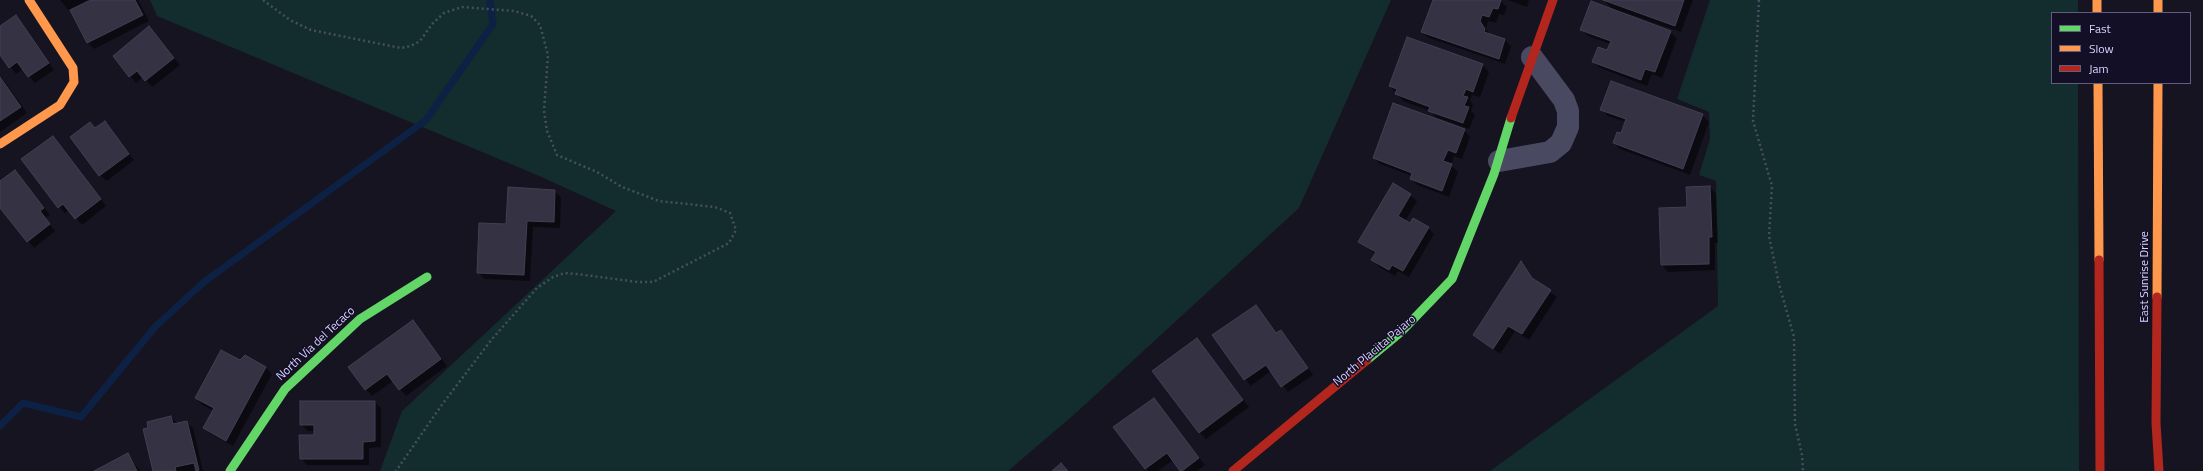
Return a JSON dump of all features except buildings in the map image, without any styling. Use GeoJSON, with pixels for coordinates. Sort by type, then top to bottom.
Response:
{"type":"FeatureCollection","features":[{"type":"Feature","properties":{"kind":"street"},"geometry":{"type":"LineString","coordinates":[[0,144],[60,105],[74,82],[73,68],[29,0]]}},
{"type":"Feature","properties":{"kind":"street","name":"North Placiita Pajaro"},"geometry":{"type":"LineString","coordinates":[[1233,471],[1402,331],[1452,279],[1499,161],[1532,57],[1553,0]]}},
{"type":"Feature","properties":{"kind":"street"},"geometry":{"type":"LineString","coordinates":[[2097,0],[2097,12]]}},
{"type":"Feature","properties":{"kind":"street"},"geometry":{"type":"LineString","coordinates":[[2158,0],[2158,12]]}},
{"type":"Feature","properties":{"kind":"street"},"geometry":{"type":"LineString","coordinates":[[1499,161],[1550,152],[1561,143],[1568,127],[1568,112],[1564,100],[1532,57]]}},
{"type":"Feature","properties":{"kind":"street"},"geometry":{"type":"LineString","coordinates":[[2098,84],[2100,471]]}},
{"type":"Feature","properties":{"kind":"street","name":"East Sunrise Drive"},"geometry":{"type":"LineString","coordinates":[[2158,84],[2156,423],[2159,471]]}},
{"type":"Feature","properties":{"kind":"street","name":"North Via del Tecaco"},"geometry":{"type":"LineString","coordinates":[[230,471],[285,389],[360,319],[427,277]]}},
{"type":"Feature","properties":{"kind":"path"},"geometry":{"type":"LineString","coordinates":[[263,0],[290,20],[311,30],[401,48],[411,46],[420,41],[432,24],[444,13],[462,7],[523,12],[531,16],[540,25],[548,55],[544,111],[547,131],[557,155],[597,172],[622,187],[659,201],[716,207],[730,213],[736,230],[730,243],[653,282],[638,282],[565,273],[553,277],[537,288],[492,339],[441,406],[396,471]]}},
{"type":"Feature","properties":{"kind":"path"},"geometry":{"type":"LineString","coordinates":[[1759,0],[1753,121],[1772,186],[1769,236],[1779,284],[1794,336],[1795,424],[1802,455],[1803,471]]}},
{"type":"Feature","properties":{"kind":"green space"},"geometry":{"type":"Polygon","coordinates":[[[150,0],[1391,0],[1299,208],[1077,412],[1008,471],[380,471],[402,411],[616,211],[537,175],[157,16],[150,0]]]}},
{"type":"Feature","properties":{"kind":"green space"},"geometry":{"type":"Polygon","coordinates":[[[1710,0],[2078,0],[2078,12],[2051,12],[2051,84],[2078,84],[2079,471],[1490,471],[1718,306],[1716,181],[1699,175],[1710,139],[1709,112],[1677,99],[1710,0]]]}},
{"type":"Feature","properties":{"kind":"waterway"},"geometry":{"type":"LineString","coordinates":[[0,426],[23,403],[81,417],[155,327],[204,282],[426,120],[493,24],[490,0]]}},
{"type":"Feature","properties":{"kind":"traffic: fast"},"geometry":{"type":"LineString","coordinates":[[1367,360],[1402,331],[1452,279],[1494,174],[1511,118]]}},
{"type":"Feature","properties":{"kind":"traffic: fast"},"geometry":{"type":"LineString","coordinates":[[230,471],[285,389],[360,319],[427,277]]}},
{"type":"Feature","properties":{"kind":"traffic: slow"},"geometry":{"type":"LineString","coordinates":[[0,144],[60,105],[74,82],[73,68],[29,0]]}},
{"type":"Feature","properties":{"kind":"traffic: slow"},"geometry":{"type":"LineString","coordinates":[[2097,0],[2097,12]]}},
{"type":"Feature","properties":{"kind":"traffic: slow"},"geometry":{"type":"LineString","coordinates":[[2158,0],[2158,12]]}},
{"type":"Feature","properties":{"kind":"traffic: slow"},"geometry":{"type":"LineString","coordinates":[[2098,84],[2099,260]]}},
{"type":"Feature","properties":{"kind":"traffic: slow"},"geometry":{"type":"LineString","coordinates":[[2157,297],[2158,84]]}},
{"type":"Feature","properties":{"kind":"traffic: jam"},"geometry":{"type":"LineString","coordinates":[[1511,118],[1553,0]]}},
{"type":"Feature","properties":{"kind":"traffic: jam"},"geometry":{"type":"LineString","coordinates":[[2099,260],[2100,471]]}},
{"type":"Feature","properties":{"kind":"traffic: jam"},"geometry":{"type":"LineString","coordinates":[[2157,297],[2156,423],[2159,471]]}},
{"type":"Feature","properties":{"kind":"traffic: jam"},"geometry":{"type":"LineString","coordinates":[[1233,471],[1367,360]]}}]}
